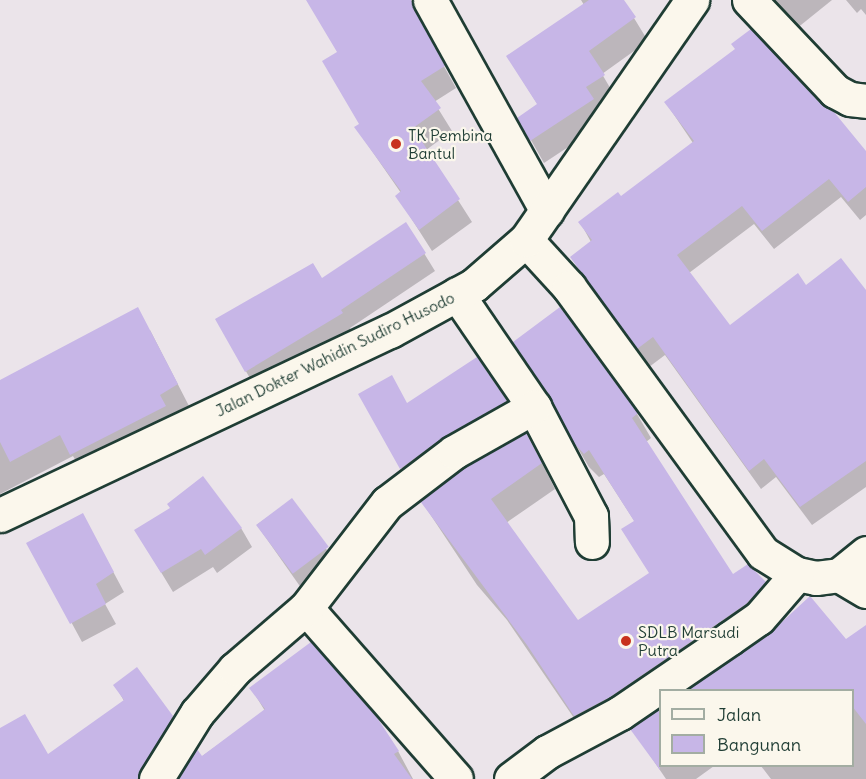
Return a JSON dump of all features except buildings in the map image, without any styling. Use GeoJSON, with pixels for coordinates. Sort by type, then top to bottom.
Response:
{"type":"FeatureCollection","features":[{"type":"Feature","properties":{"kind":"street","name":"Jalan Dokter Wahidin Sudiro Husodo"},"geometry":{"type":"LineString","coordinates":[[0,515],[379,336],[457,294],[503,263],[526,240],[547,211],[692,0]]}},
{"type":"Feature","properties":{"kind":"street"},"geometry":{"type":"LineString","coordinates":[[749,0],[835,91],[850,99],[866,101]]}},
{"type":"Feature","properties":{"kind":"street"},"geometry":{"type":"LineString","coordinates":[[433,1],[547,211]]}},
{"type":"Feature","properties":{"kind":"street"},"geometry":{"type":"LineString","coordinates":[[526,240],[582,304],[764,553],[796,574],[853,583],[866,553]]}},
{"type":"Feature","properties":{"kind":"street"},"geometry":{"type":"LineString","coordinates":[[457,294],[534,407],[591,516],[592,543]]}},
{"type":"Feature","properties":{"kind":"street"},"geometry":{"type":"LineString","coordinates":[[156,779],[197,713],[235,669],[306,608],[387,504],[454,452],[534,407]]}},
{"type":"Feature","properties":{"kind":"street"},"geometry":{"type":"LineString","coordinates":[[511,779],[547,752],[620,713],[730,639],[759,618],[796,574]]}},
{"type":"Feature","properties":{"kind":"street"},"geometry":{"type":"LineString","coordinates":[[306,608],[456,779]]}},
{"type":"Feature","properties":{"kind":"place","name":"TK Pembina Bantul"},"geometry":{"type":"Point","coordinates":[396,144]}},
{"type":"Feature","properties":{"kind":"place","name":"SDLB Marsudi Putra"},"geometry":{"type":"Point","coordinates":[626,641]}}]}
